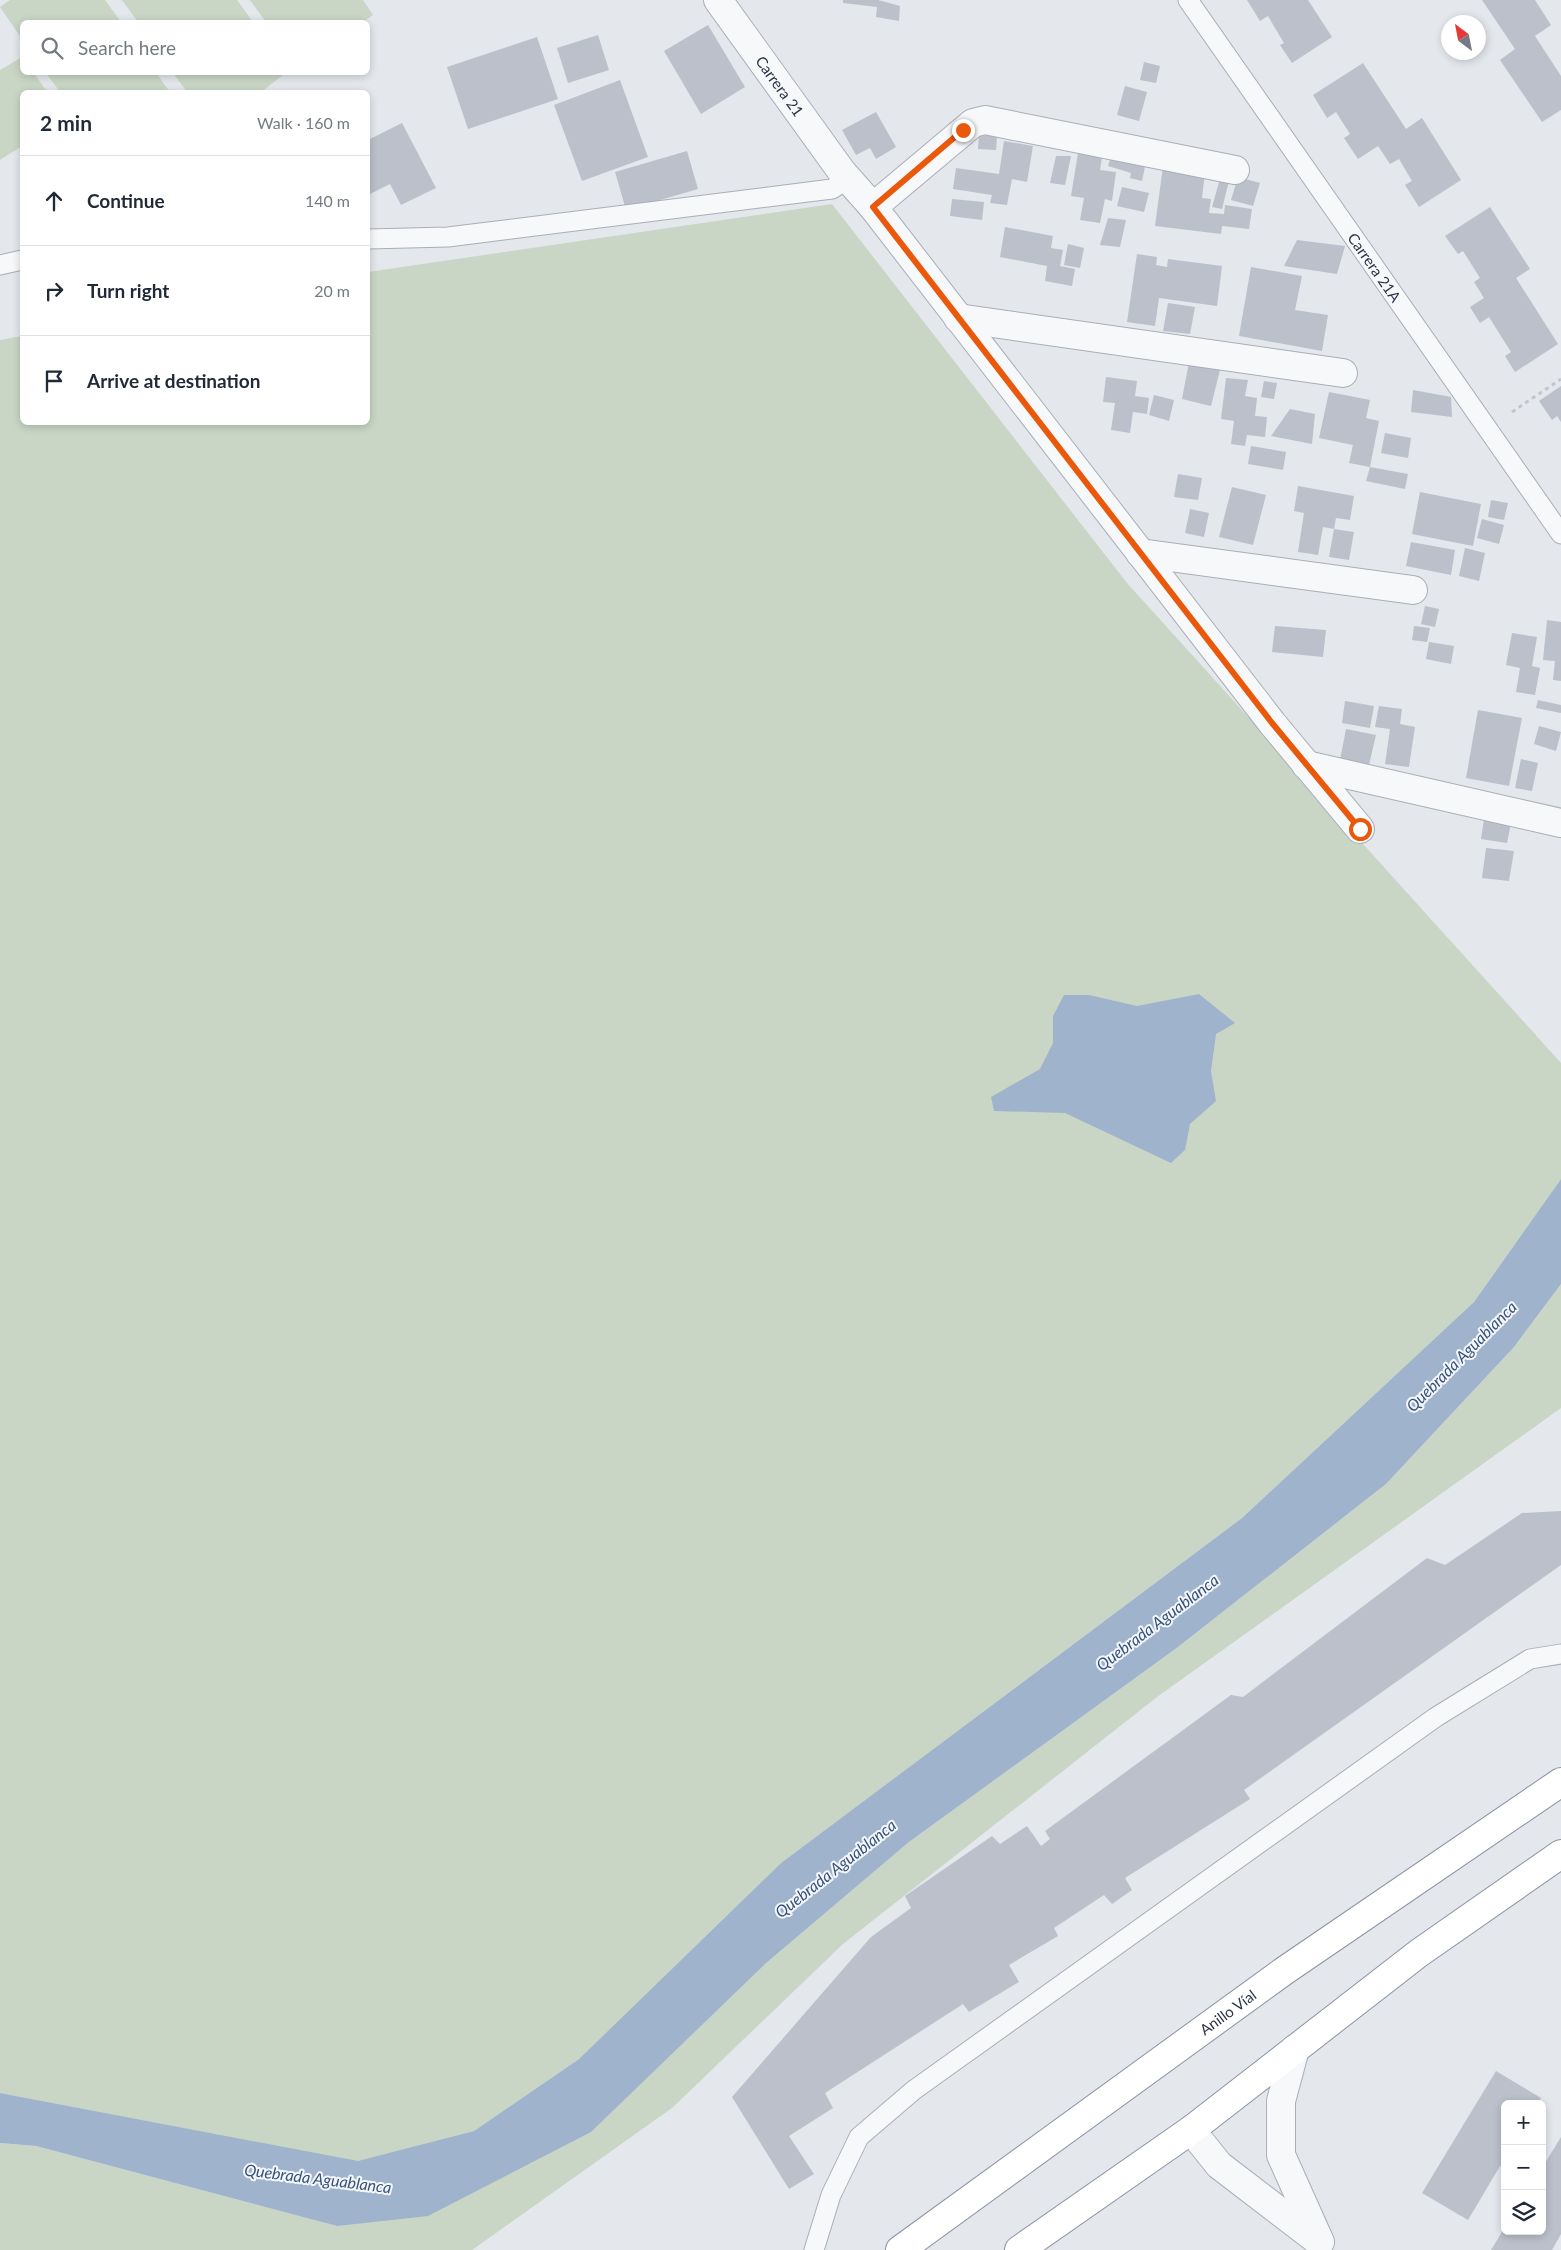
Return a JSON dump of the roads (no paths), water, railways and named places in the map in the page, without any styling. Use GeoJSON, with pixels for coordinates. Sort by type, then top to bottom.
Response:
{"type":"FeatureCollection","features":[{"type":"Feature","properties":{"kind":"highway","name":"Anillo Víal"},"geometry":{"type":"LineString","coordinates":[[900,2250],[1284,1971],[1561,1782]]}},
{"type":"Feature","properties":{"kind":"highway"},"geometry":{"type":"LineString","coordinates":[[1019,2250],[1191,2130],[1419,1953],[1561,1854]]}},
{"type":"Feature","properties":{"kind":"street","name":"Carrera 21"},"geometry":{"type":"LineString","coordinates":[[718,0],[842,172],[873,207],[1306,765],[1360,829]]}},
{"type":"Feature","properties":{"kind":"street"},"geometry":{"type":"LineString","coordinates":[[873,207],[973,123],[985,120],[1235,170]]}},
{"type":"Feature","properties":{"kind":"street"},"geometry":{"type":"LineString","coordinates":[[958,318],[1343,373]]}},
{"type":"Feature","properties":{"kind":"street"},"geometry":{"type":"LineString","coordinates":[[1140,553],[1414,590]]}},
{"type":"Feature","properties":{"kind":"street"},"geometry":{"type":"LineString","coordinates":[[1306,765],[1561,823]]}},
{"type":"Feature","properties":{"kind":"street"},"geometry":{"type":"LineString","coordinates":[[1295,2048],[1281,2101],[1281,2155],[1324,2246]]}},
{"type":"Feature","properties":{"kind":"street"},"geometry":{"type":"LineString","coordinates":[[1191,2130],[1219,2165],[1324,2246]]}},
{"type":"Feature","properties":{"kind":"lane","name":"Carrera 21A"},"geometry":{"type":"LineString","coordinates":[[1188,0],[1561,534]]}},
{"type":"Feature","properties":{"kind":"lane"},"geometry":{"type":"LineString","coordinates":[[370,239],[448,237],[832,190],[840,184],[842,172]]}},
{"type":"Feature","properties":{"kind":"lane"},"geometry":{"type":"LineString","coordinates":[[0,265],[20,260]]}},
{"type":"Feature","properties":{"kind":"lane"},"geometry":{"type":"LineString","coordinates":[[814,2250],[831,2195],[858,2137],[914,2090],[1436,1717],[1530,1659],[1561,1654]]}},
{"type":"Feature","properties":{"kind":"water"},"geometry":{"type":"Polygon","coordinates":[[[1199,994],[1235,1023],[1216,1034],[1211,1071],[1216,1101],[1190,1124],[1185,1150],[1171,1163],[1065,1113],[994,1111],[991,1097],[1040,1069],[1053,1043],[1053,1016],[1064,995],[1089,995],[1137,1006],[1199,994]]]}},
{"type":"Feature","properties":{"kind":"water","name":"Quebrada Aguablanca"},"geometry":{"type":"Polygon","coordinates":[[[1561,1179],[1561,1284],[1514,1347],[1386,1484],[1178,1647],[909,1842],[765,1964],[591,2132],[428,2216],[337,2226],[36,2146],[0,2143],[0,2093],[358,2161],[474,2131],[579,2059],[781,1863],[1242,1518],[1474,1302],[1561,1179]]]}}]}
